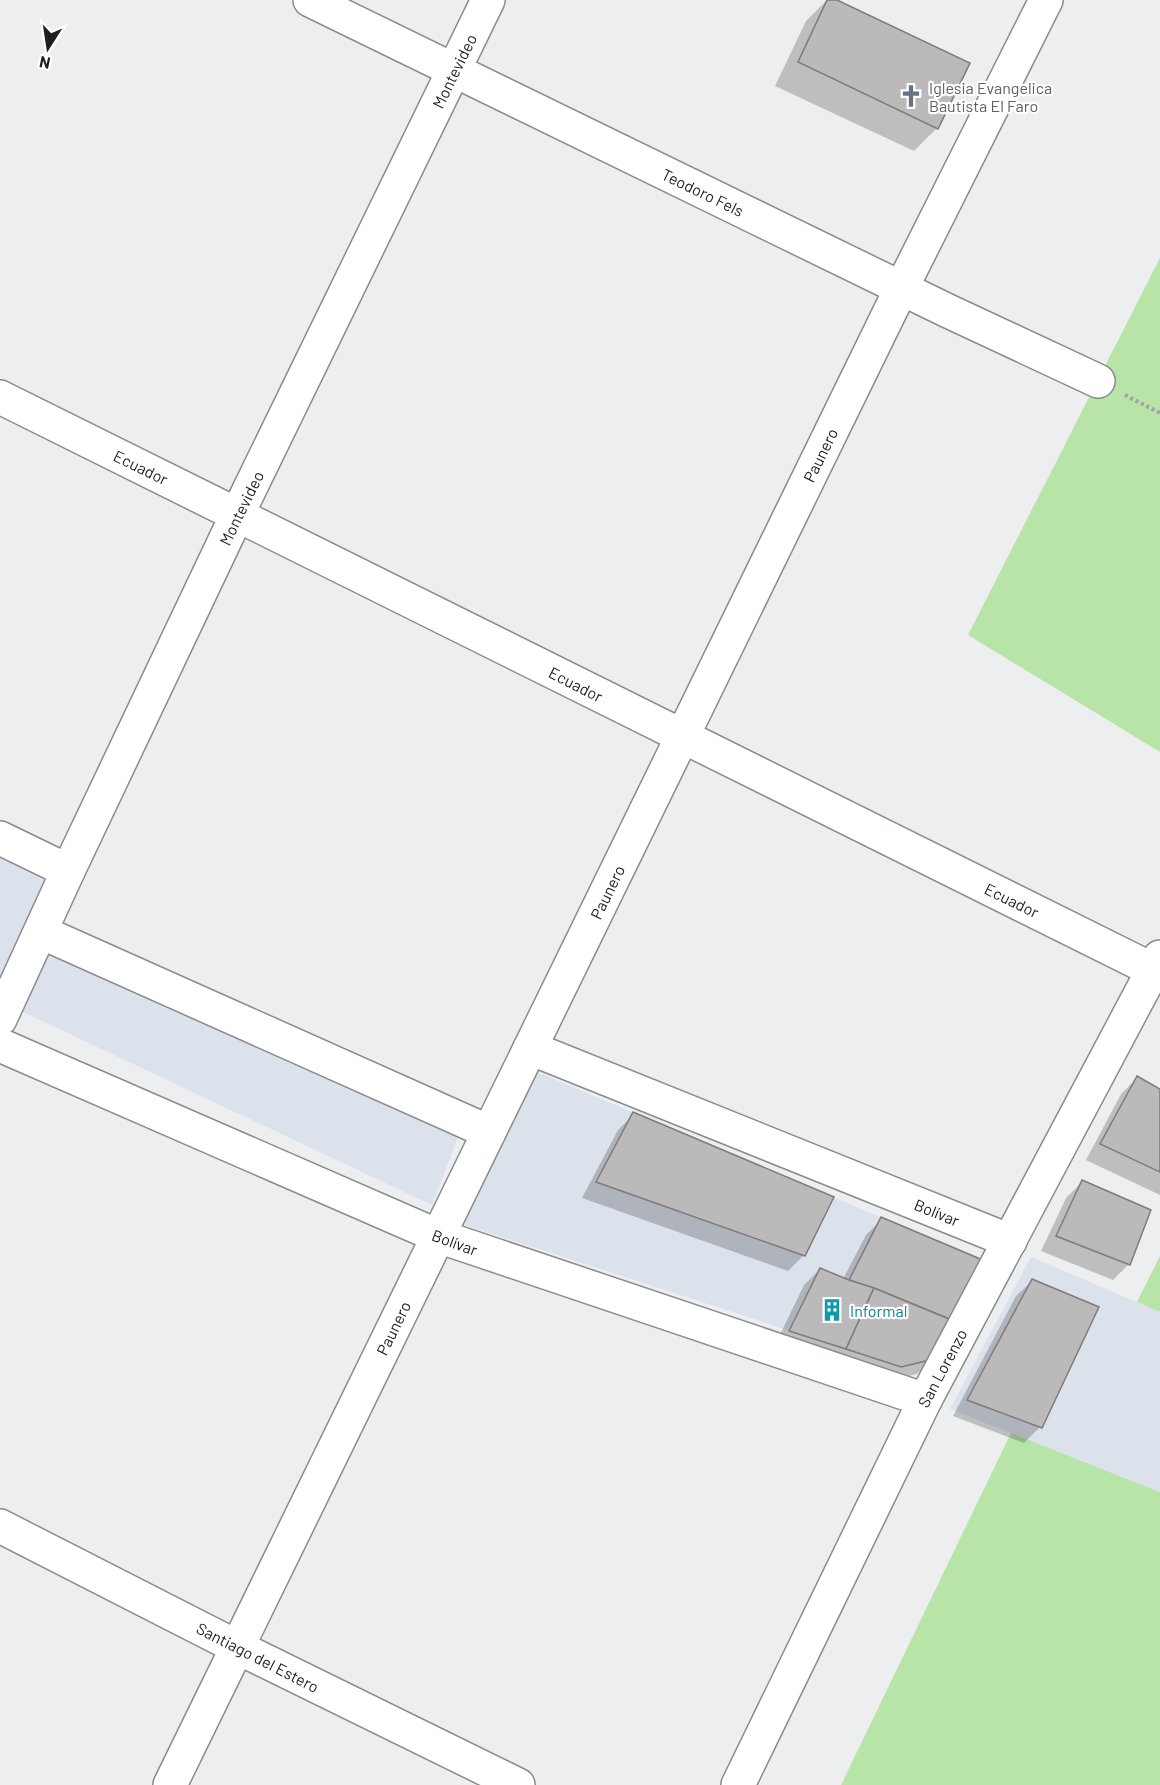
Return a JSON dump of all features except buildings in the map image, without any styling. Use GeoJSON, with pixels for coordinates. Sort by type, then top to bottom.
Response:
{"type":"FeatureCollection","features":[{"type":"Feature","properties":{"kind":"street","name":"Teodoro Fels"},"geometry":{"type":"LineString","coordinates":[[310,0],[902,289],[1098,381]]}},
{"type":"Feature","properties":{"kind":"street","name":"Montevideo"},"geometry":{"type":"LineString","coordinates":[[0,1018],[237,514],[488,0]]}},
{"type":"Feature","properties":{"kind":"street","name":"Paunero"},"geometry":{"type":"LineString","coordinates":[[170,1785],[682,737],[1046,0]]}},
{"type":"Feature","properties":{"kind":"street","name":"Ecuador"},"geometry":{"type":"LineString","coordinates":[[0,397],[682,737],[1157,964]]}},
{"type":"Feature","properties":{"kind":"street"},"geometry":{"type":"LineString","coordinates":[[0,838],[68,871]]}},
{"type":"Feature","properties":{"kind":"street"},"geometry":{"type":"LineString","coordinates":[[41,932],[489,1132]]}},
{"type":"Feature","properties":{"kind":"street","name":"San Lorenzo"},"geometry":{"type":"LineString","coordinates":[[738,1785],[925,1400],[1157,964]]}},
{"type":"Feature","properties":{"kind":"street","name":"Bolívar"},"geometry":{"type":"LineString","coordinates":[[0,1045],[438,1236],[925,1400]]}},
{"type":"Feature","properties":{"kind":"street","name":"Bolívar"},"geometry":{"type":"LineString","coordinates":[[530,1048],[1010,1241]]}},
{"type":"Feature","properties":{"kind":"street","name":"Santiago del Estero"},"geometry":{"type":"LineString","coordinates":[[0,1526],[237,1647],[518,1785]]}},
{"type":"Feature","properties":{"kind":"shaded area"},"geometry":{"type":"Polygon","coordinates":[[[0,858],[45,881],[24,929],[459,1135],[432,1205],[0,1001],[0,858]]]}},
{"type":"Feature","properties":{"kind":"shaded area"},"geometry":{"type":"Polygon","coordinates":[[[537,1072],[985,1261],[934,1359],[901,1367],[462,1224],[537,1072]]]}},
{"type":"Feature","properties":{"kind":"shaded area"},"geometry":{"type":"Polygon","coordinates":[[[1031,1257],[1160,1312],[1160,1492],[950,1409],[1031,1257]]]}},
{"type":"Feature","properties":{"kind":"green space"},"geometry":{"type":"Polygon","coordinates":[[[1160,258],[1160,752],[968,635],[1160,258]]]}},
{"type":"Feature","properties":{"kind":"green space"},"geometry":{"type":"Polygon","coordinates":[[[1160,1256],[1160,1312],[1137,1302],[1160,1256]]]}},
{"type":"Feature","properties":{"kind":"green space"},"geometry":{"type":"Polygon","coordinates":[[[1011,1433],[1160,1492],[1160,1785],[841,1785],[1011,1433]]]}},
{"type":"Feature","properties":{"kind":"place","name":"Iglesia Evangelica Bautista El Faro"},"geometry":{"type":"Point","coordinates":[911,96]}},
{"type":"Feature","properties":{"kind":"place","name":"Informal"},"geometry":{"type":"Point","coordinates":[832,1310]}}]}
